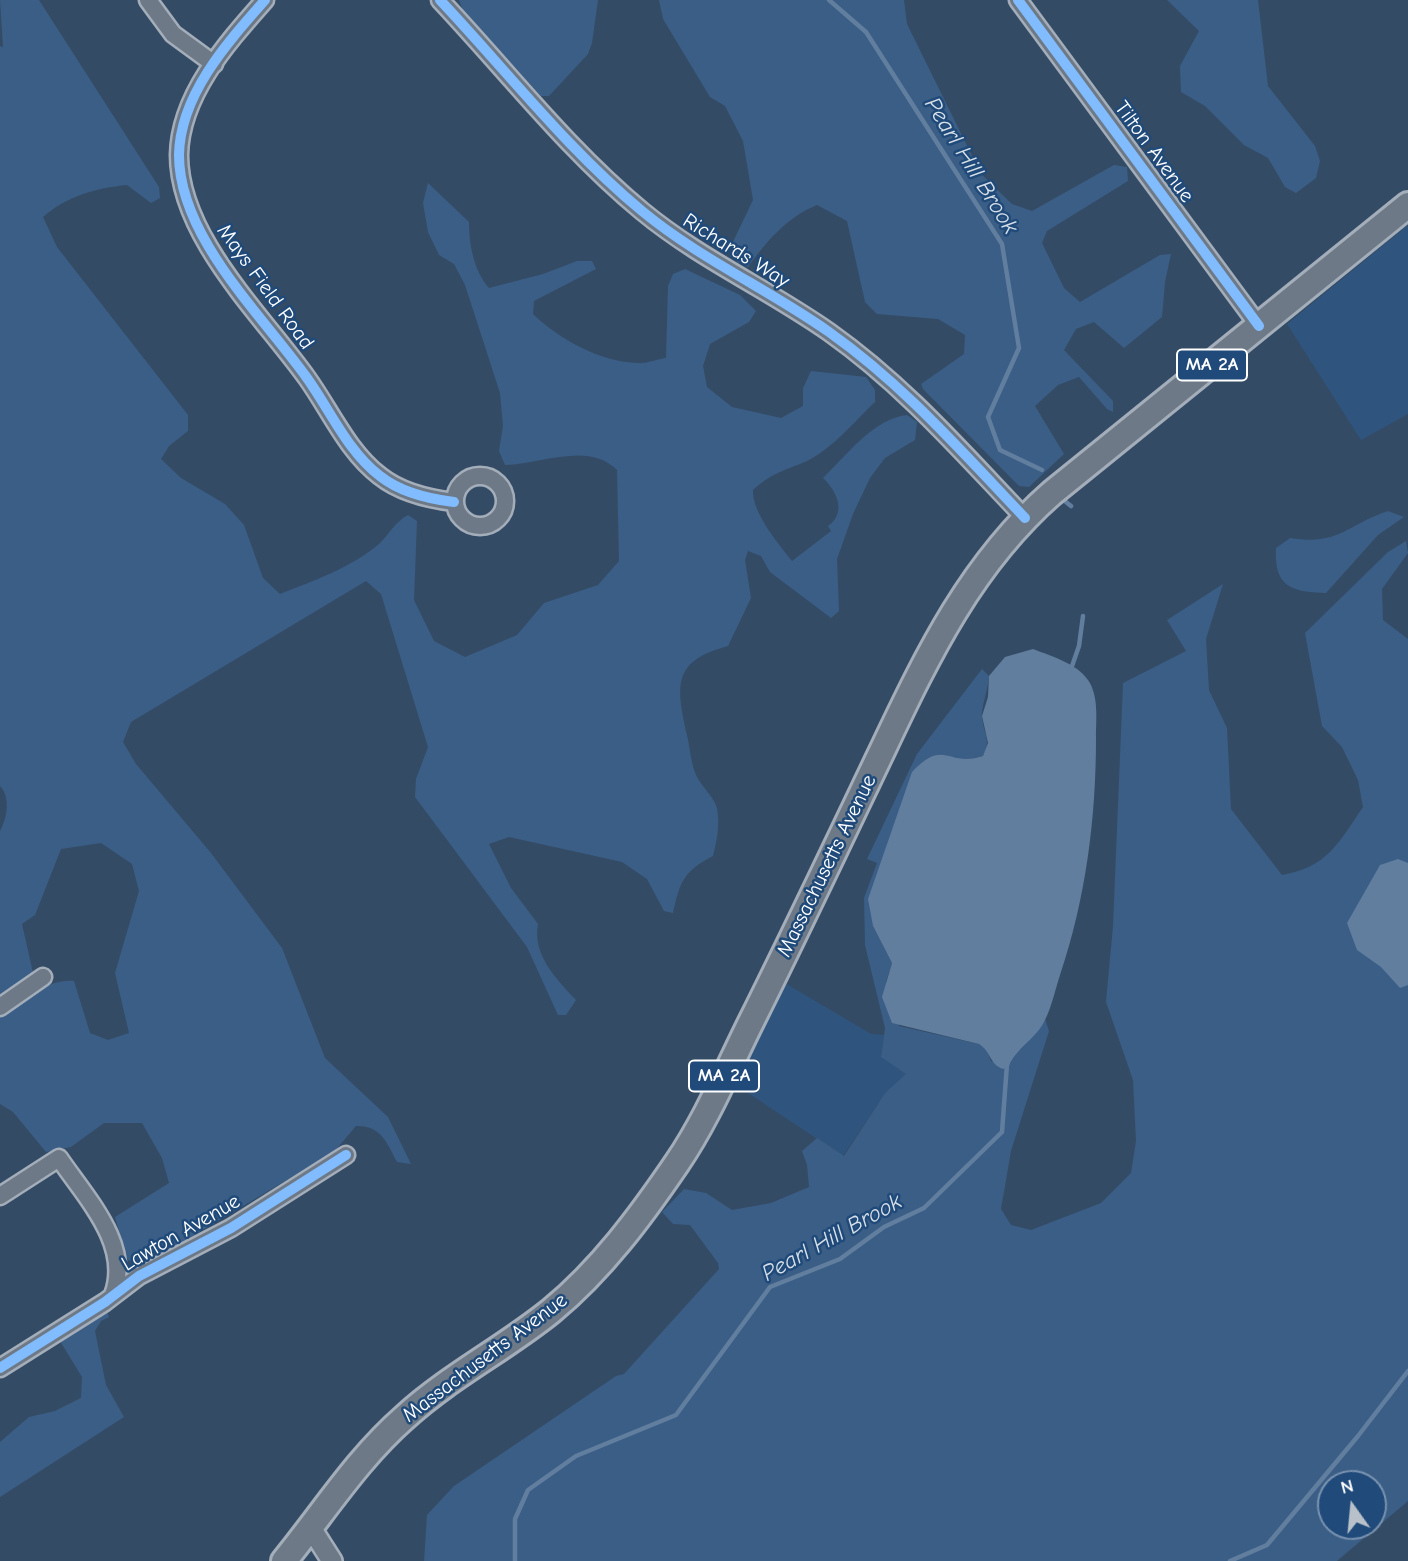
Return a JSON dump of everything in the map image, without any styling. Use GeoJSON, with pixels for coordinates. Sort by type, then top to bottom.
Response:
{"type":"FeatureCollection","features":[{"type":"Feature","properties":{"kind":"main road","name":"Massachusetts Avenue"},"geometry":{"type":"LineString","coordinates":[[284,1561],[352,1472],[406,1416],[451,1380],[546,1315],[580,1284],[613,1248],[678,1161],[699,1127],[769,986],[940,632],[971,583],[1025,518],[1044,500],[1408,205]]}},
{"type":"Feature","properties":{"kind":"street"},"geometry":{"type":"LineString","coordinates":[[148,0],[173,34],[214,64]]}},
{"type":"Feature","properties":{"kind":"street","name":"Mays Field Road"},"geometry":{"type":"LineString","coordinates":[[265,0],[214,64],[187,113],[179,155],[185,196],[205,240],[371,468],[401,488],[454,502]]}},
{"type":"Feature","properties":{"kind":"street","name":"Richards Way"},"geometry":{"type":"LineString","coordinates":[[440,0],[575,150],[628,199],[692,249],[828,331],[884,374],[935,420],[1025,518]]}},
{"type":"Feature","properties":{"kind":"street","name":"Tilton Avenue"},"geometry":{"type":"LineString","coordinates":[[1018,0],[1259,326]]}},
{"type":"Feature","properties":{"kind":"street"},"geometry":{"type":"LineString","coordinates":[[0,1007],[43,977]]}},
{"type":"Feature","properties":{"kind":"street","name":"Lawton Avenue"},"geometry":{"type":"LineString","coordinates":[[0,1368],[139,1276],[231,1228],[346,1155]]}},
{"type":"Feature","properties":{"kind":"street"},"geometry":{"type":"LineString","coordinates":[[0,1196],[59,1158],[104,1224],[120,1261],[113,1295]]}},
{"type":"Feature","properties":{"kind":"street"},"geometry":{"type":"LineString","coordinates":[[311,1528],[332,1561]]}},
{"type":"Feature","properties":{"kind":"shaded area"},"geometry":{"type":"Polygon","coordinates":[[[0,0],[39,0],[159,187],[160,198],[151,203],[127,185],[115,186],[72,198],[43,217],[57,247],[188,415],[188,431],[169,446],[161,459],[181,478],[225,504],[244,525],[263,578],[280,594],[332,573],[358,559],[380,543],[396,524],[408,515],[417,521],[414,600],[434,641],[465,657],[517,635],[544,603],[598,585],[619,561],[617,470],[606,461],[579,455],[505,465],[499,451],[503,426],[500,393],[465,285],[454,264],[439,255],[428,232],[423,203],[428,183],[469,222],[473,257],[489,288],[543,274],[577,261],[592,261],[596,269],[534,301],[533,314],[581,348],[624,362],[641,363],[666,358],[668,286],[673,274],[685,269],[740,295],[756,311],[749,322],[710,344],[703,366],[707,387],[732,407],[781,418],[803,406],[803,388],[811,371],[866,377],[875,390],[875,402],[851,426],[817,456],[773,476],[753,490],[761,518],[792,561],[831,531],[828,526],[837,515],[836,495],[823,478],[861,439],[883,423],[907,415],[917,422],[915,440],[885,458],[870,478],[853,514],[837,559],[839,611],[831,618],[770,572],[761,556],[748,551],[745,560],[751,598],[728,646],[696,659],[682,677],[681,702],[692,762],[697,777],[717,808],[718,826],[713,856],[689,872],[681,885],[673,913],[664,911],[647,879],[622,862],[509,837],[489,844],[511,888],[538,924],[539,946],[547,965],[576,1000],[566,1015],[558,1015],[527,947],[415,797],[416,779],[428,747],[381,594],[366,581],[131,722],[123,742],[136,764],[211,853],[282,948],[325,1058],[388,1117],[411,1164],[397,1162],[377,1132],[365,1126],[356,1126],[334,1152],[147,1263],[136,1265],[127,1259],[115,1217],[169,1183],[162,1158],[142,1123],[104,1123],[71,1147],[46,1152],[13,1112],[0,1104],[0,1017],[34,992],[63,981],[74,981],[90,1033],[108,1040],[129,1033],[115,973],[139,891],[132,864],[101,843],[61,849],[35,915],[22,924],[34,977],[0,1001],[0,831],[7,808],[6,796],[0,786],[0,46],[3,47],[0,0]]]}},
{"type":"Feature","properties":{"kind":"shaded area"},"geometry":{"type":"Polygon","coordinates":[[[459,0],[598,0],[588,54],[549,96],[541,96],[463,11],[459,0]]]}},
{"type":"Feature","properties":{"kind":"shaded area"},"geometry":{"type":"Polygon","coordinates":[[[659,0],[904,0],[907,24],[981,174],[1012,204],[1032,211],[1114,165],[1127,167],[1128,181],[1047,231],[1042,243],[1064,288],[1080,302],[1160,255],[1171,254],[1162,317],[1124,348],[1094,322],[1076,329],[1064,350],[1113,401],[1113,412],[1107,409],[1079,377],[1058,385],[1035,406],[1064,454],[1029,487],[1019,486],[921,384],[964,354],[965,335],[938,319],[877,314],[865,302],[847,221],[817,205],[796,216],[778,231],[748,267],[737,262],[731,246],[753,200],[743,141],[725,106],[710,97],[663,19],[659,0]]]}},
{"type":"Feature","properties":{"kind":"shaded area"},"geometry":{"type":"Polygon","coordinates":[[[1167,0],[1258,0],[1268,86],[1315,146],[1320,161],[1316,178],[1296,193],[1285,187],[1268,158],[1244,145],[1205,106],[1181,92],[1180,66],[1199,31],[1167,0]]]}},
{"type":"Feature","properties":{"kind":"shaded area"},"geometry":{"type":"Polygon","coordinates":[[[1408,225],[1408,414],[1361,440],[1287,324],[1408,225]]]}},
{"type":"Feature","properties":{"kind":"shaded area"},"geometry":{"type":"Polygon","coordinates":[[[1388,511],[1404,517],[1378,535],[1326,593],[1303,591],[1281,579],[1276,548],[1290,538],[1307,540],[1331,537],[1388,511]]]}},
{"type":"Feature","properties":{"kind":"shaded area"},"geometry":{"type":"Polygon","coordinates":[[[1406,541],[1408,553],[1382,589],[1383,620],[1408,639],[1408,1501],[1387,1519],[1387,1470],[1317,1470],[1317,1540],[1362,1540],[1337,1561],[424,1561],[427,1515],[454,1486],[616,1376],[624,1374],[719,1269],[718,1263],[690,1225],[673,1224],[662,1212],[684,1189],[706,1193],[732,1210],[771,1203],[809,1187],[807,1165],[802,1151],[817,1138],[844,1156],[885,1093],[906,1074],[881,1057],[885,1028],[865,945],[864,898],[877,863],[867,859],[917,754],[982,669],[989,676],[982,713],[986,751],[983,756],[966,760],[873,926],[892,963],[886,982],[899,1026],[979,1044],[986,1048],[991,1061],[1009,1066],[1045,1019],[1049,1031],[1011,1151],[1001,1209],[1011,1225],[1031,1230],[1101,1203],[1131,1173],[1136,1141],[1133,1080],[1106,1002],[1113,926],[1123,683],[1186,651],[1167,620],[1223,584],[1206,639],[1209,690],[1227,728],[1231,809],[1282,875],[1298,871],[1311,866],[1331,851],[1363,807],[1358,780],[1342,747],[1322,726],[1305,633],[1388,552],[1406,541]]]}},
{"type":"Feature","properties":{"kind":"shaded area"},"geometry":{"type":"Polygon","coordinates":[[[1033,649],[1071,665],[1083,674],[1092,686],[1096,716],[1094,798],[1088,858],[1077,917],[1052,1004],[1037,1033],[1017,1053],[1009,1066],[1003,1069],[995,1064],[979,1044],[892,1023],[882,997],[892,963],[873,926],[868,899],[912,772],[932,756],[971,759],[983,756],[988,743],[982,716],[988,697],[989,676],[1005,657],[1033,649]]]}},
{"type":"Feature","properties":{"kind":"shaded area"},"geometry":{"type":"Polygon","coordinates":[[[1398,859],[1408,863],[1408,985],[1400,988],[1381,967],[1357,950],[1347,923],[1380,865],[1398,859]]]}},
{"type":"Feature","properties":{"kind":"shaded area"},"geometry":{"type":"Polygon","coordinates":[[[783,982],[871,1034],[884,1035],[881,1057],[907,1074],[885,1093],[843,1156],[736,1085],[783,982]]]}},
{"type":"Feature","properties":{"kind":"shaded area"},"geometry":{"type":"Polygon","coordinates":[[[105,1305],[109,1317],[101,1321],[95,1331],[106,1385],[124,1417],[0,1497],[0,1442],[29,1417],[55,1411],[81,1398],[82,1377],[60,1341],[105,1305]]]}},
{"type":"Feature","properties":{"kind":"waterway","name":"Pearl Hill Brook"},"geometry":{"type":"LineString","coordinates":[[829,0],[866,32],[1002,244],[1019,348],[988,417],[1000,450],[1042,470]]}},
{"type":"Feature","properties":{"kind":"waterway","name":"Pearl Hill Brook"},"geometry":{"type":"LineString","coordinates":[[1066,502],[1071,506]]}},
{"type":"Feature","properties":{"kind":"waterway","name":"Pearl Hill Brook"},"geometry":{"type":"LineString","coordinates":[[1071,669],[1079,646],[1083,616]]}},
{"type":"Feature","properties":{"kind":"waterway","name":"Pearl Hill Brook"},"geometry":{"type":"LineString","coordinates":[[515,1561],[515,1519],[528,1490],[576,1456],[676,1415],[770,1287],[840,1259],[884,1227],[924,1208],[1002,1132],[1007,1064]]}},
{"type":"Feature","properties":{"kind":"waterway"},"geometry":{"type":"LineString","coordinates":[[1230,1561],[1267,1545],[1408,1371]]}},
{"type":"Feature","properties":{"kind":"cycle path"},"geometry":{"type":"LineString","coordinates":[[265,0],[221,52],[208,71],[188,112],[181,133],[179,155],[183,186],[193,216],[226,274],[307,378],[358,455],[380,476],[396,486],[425,497],[454,502]]}},
{"type":"Feature","properties":{"kind":"cycle path"},"geometry":{"type":"LineString","coordinates":[[440,0],[563,136],[642,211],[687,244],[806,316],[856,353],[931,420],[1025,518]]}},
{"type":"Feature","properties":{"kind":"cycle path"},"geometry":{"type":"LineString","coordinates":[[1018,0],[1259,326]]}},
{"type":"Feature","properties":{"kind":"cycle path"},"geometry":{"type":"LineString","coordinates":[[0,1368],[105,1302],[139,1276],[231,1228],[346,1155]]}}]}
